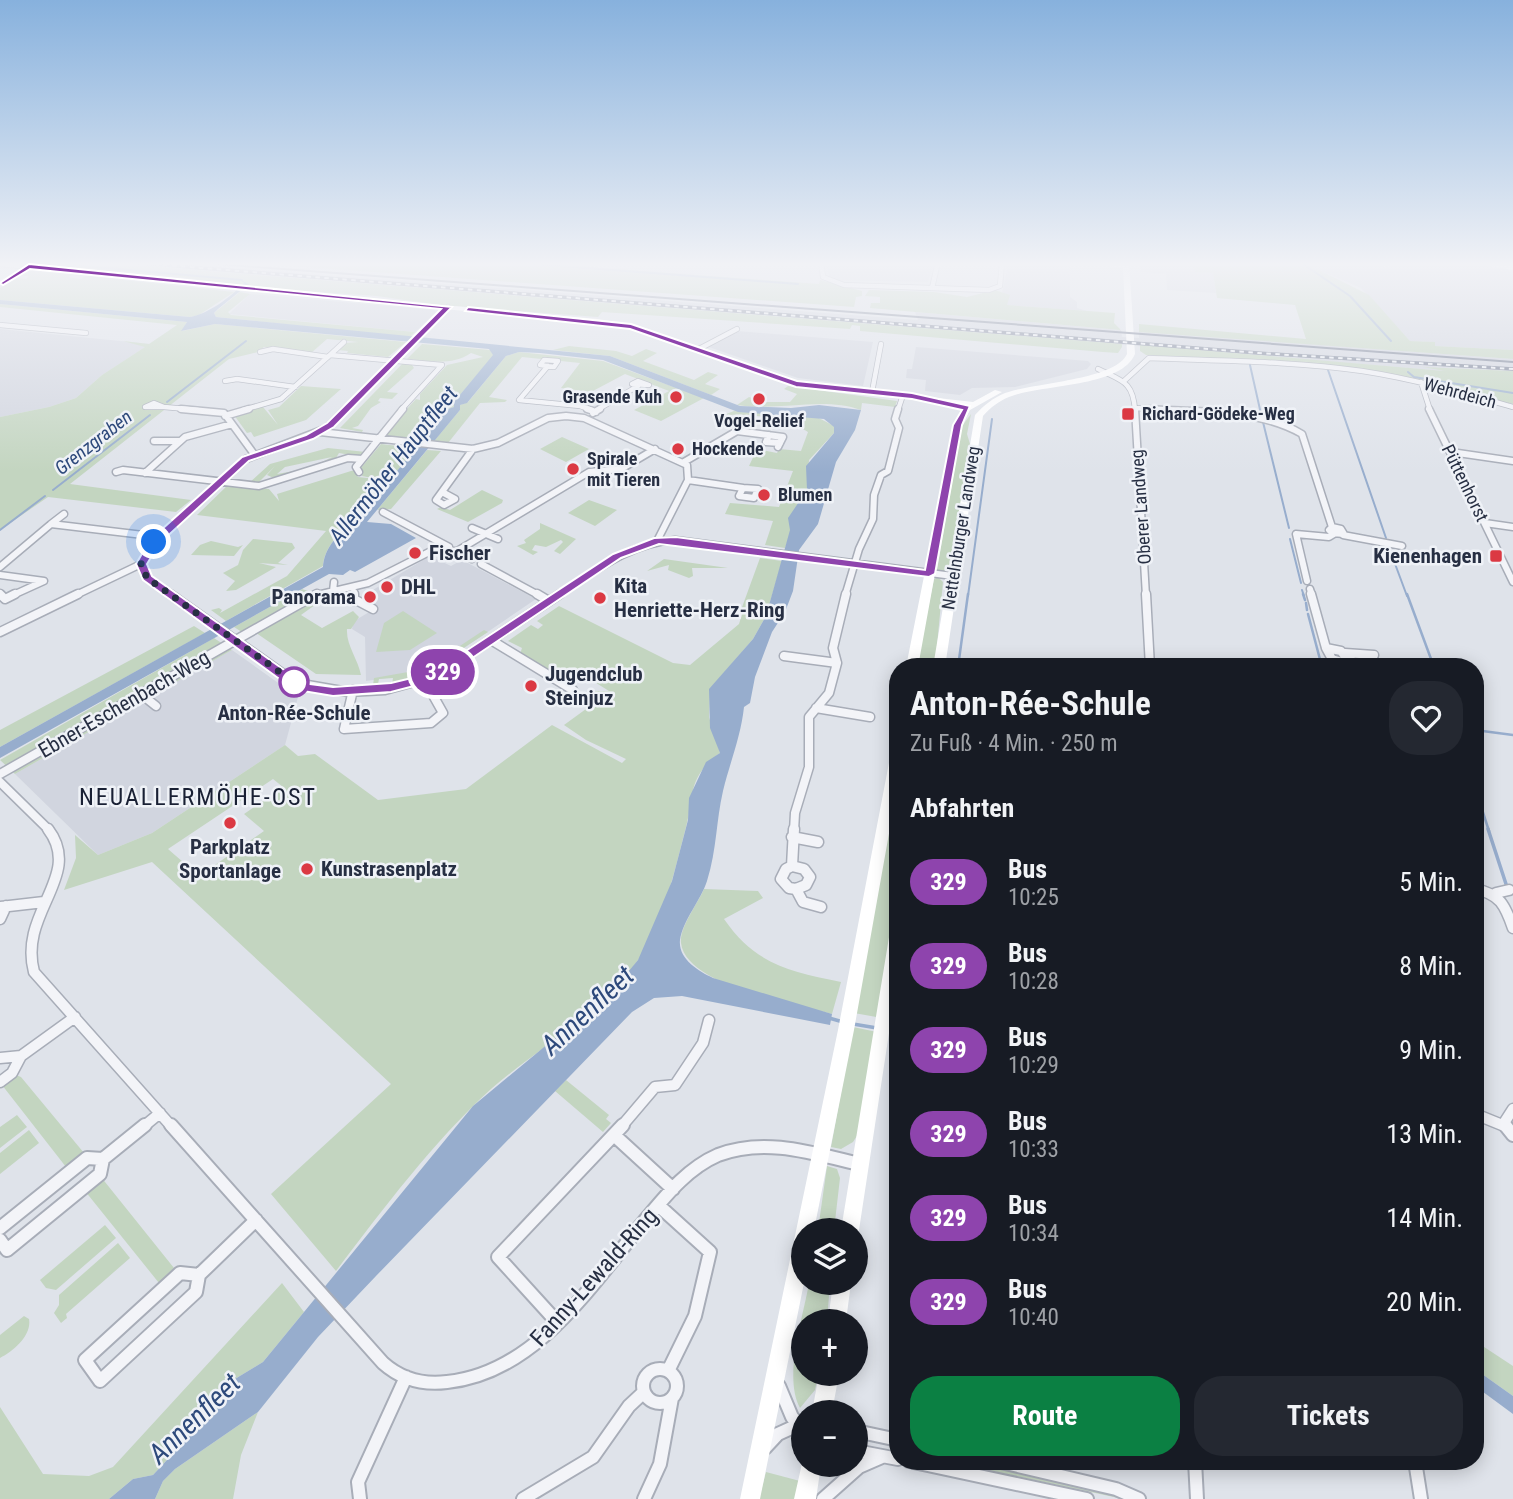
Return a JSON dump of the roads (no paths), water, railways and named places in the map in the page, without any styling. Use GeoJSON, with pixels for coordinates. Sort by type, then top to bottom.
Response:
{"type":"FeatureCollection","features":[{"type":"Feature","properties":{"kind":"main road"},"geometry":{"type":"LineString","coordinates":[[697,350],[796,384],[908,396],[971,407],[987,406],[1008,395],[1107,373],[1128,361],[1129,332]]}},
{"type":"Feature","properties":{"kind":"main road"},"geometry":{"type":"LineString","coordinates":[[971,407],[1000,392],[1098,369]]}},
{"type":"Feature","properties":{"kind":"main road","name":"Nettelnburger Landweg"},"geometry":{"type":"LineString","coordinates":[[940,658],[977,421],[987,406]]}},
{"type":"Feature","properties":{"kind":"main road"},"geometry":{"type":"LineString","coordinates":[[971,407],[977,421]]}},
{"type":"Feature","properties":{"kind":"main road","name":"Nettelnburger Landweg"},"geometry":{"type":"LineString","coordinates":[[914,658],[958,425],[971,407]]}},
{"type":"Feature","properties":{"kind":"main road"},"geometry":{"type":"LineString","coordinates":[[820,1155],[850,1012],[889,797]]}},
{"type":"Feature","properties":{"kind":"main road"},"geometry":{"type":"LineString","coordinates":[[852,1218],[889,981]]}},
{"type":"Feature","properties":{"kind":"main road"},"geometry":{"type":"LineString","coordinates":[[750,1499],[776,1370]]}},
{"type":"Feature","properties":{"kind":"main road"},"geometry":{"type":"LineString","coordinates":[[805,1499],[809,1477]]}},
{"type":"Feature","properties":{"kind":"street"},"geometry":{"type":"LineString","coordinates":[[75,332],[86,333]]}},
{"type":"Feature","properties":{"kind":"street"},"geometry":{"type":"LineString","coordinates":[[0,632],[141,564],[146,552],[160,537],[221,481],[254,454],[320,432],[424,332]]}},
{"type":"Feature","properties":{"kind":"street"},"geometry":{"type":"LineString","coordinates":[[640,332],[697,350],[731,332]]}},
{"type":"Feature","properties":{"kind":"street"},"geometry":{"type":"LineString","coordinates":[[164,407],[225,416],[266,404],[269,408],[275,407],[344,342]]}},
{"type":"Feature","properties":{"kind":"street"},"geometry":{"type":"LineString","coordinates":[[872,392],[881,344]]}},
{"type":"Feature","properties":{"kind":"street"},"geometry":{"type":"LineString","coordinates":[[260,352],[273,349],[443,366],[362,459],[356,467],[359,472]]}},
{"type":"Feature","properties":{"kind":"street"},"geometry":{"type":"LineString","coordinates":[[1098,369],[1115,362],[1130,350]]}},
{"type":"Feature","properties":{"kind":"street","name":"Wehrdeich"},"geometry":{"type":"LineString","coordinates":[[1124,381],[1144,360],[1156,358],[1334,368],[1421,382],[1513,407]]}},
{"type":"Feature","properties":{"kind":"street"},"geometry":{"type":"LineString","coordinates":[[555,364],[542,363],[555,364]]}},
{"type":"Feature","properties":{"kind":"street"},"geometry":{"type":"LineString","coordinates":[[555,364],[519,400],[571,405],[596,412]]}},
{"type":"Feature","properties":{"kind":"street"},"geometry":{"type":"LineString","coordinates":[[1098,369],[1124,381]]}},
{"type":"Feature","properties":{"kind":"street"},"geometry":{"type":"LineString","coordinates":[[225,381],[238,379],[295,387]]}},
{"type":"Feature","properties":{"kind":"street","name":"Oberer Landweg"},"geometry":{"type":"LineString","coordinates":[[1124,381],[1133,390],[1135,408],[1149,658]]}},
{"type":"Feature","properties":{"kind":"street","name":"Püttenhorst"},"geometry":{"type":"LineString","coordinates":[[1421,382],[1430,411],[1513,582]]}},
{"type":"Feature","properties":{"kind":"street"},"geometry":{"type":"LineString","coordinates":[[584,418],[640,385]]}},
{"type":"Feature","properties":{"kind":"street"},"geometry":{"type":"LineString","coordinates":[[792,866],[792,836],[808,767],[809,717],[829,693],[837,663],[833,648],[855,564],[873,519],[874,495],[881,475],[888,471],[899,428],[895,419],[908,396]]}},
{"type":"Feature","properties":{"kind":"street"},"geometry":{"type":"LineString","coordinates":[[399,397],[416,397]]}},
{"type":"Feature","properties":{"kind":"street"},"geometry":{"type":"LineString","coordinates":[[1135,408],[1275,421],[1298,430],[1302,434],[1333,531],[1402,546]]}},
{"type":"Feature","properties":{"kind":"street"},"geometry":{"type":"LineString","coordinates":[[225,416],[254,454]]}},
{"type":"Feature","properties":{"kind":"street"},"geometry":{"type":"LineString","coordinates":[[320,432],[473,449],[498,443],[548,418],[584,418],[684,461],[689,468],[688,480],[657,541]]}},
{"type":"Feature","properties":{"kind":"street"},"geometry":{"type":"LineString","coordinates":[[155,441],[180,441],[232,424]]}},
{"type":"Feature","properties":{"kind":"street"},"geometry":{"type":"LineString","coordinates":[[684,461],[734,432],[766,438],[766,442],[783,440]]}},
{"type":"Feature","properties":{"kind":"street"},"geometry":{"type":"LineString","coordinates":[[145,473],[180,441]]}},
{"type":"Feature","properties":{"kind":"street"},"geometry":{"type":"LineString","coordinates":[[442,492],[473,449]]}},
{"type":"Feature","properties":{"kind":"street"},"geometry":{"type":"LineString","coordinates":[[457,551],[531,509],[585,474],[621,469],[655,449]]}},
{"type":"Feature","properties":{"kind":"street"},"geometry":{"type":"LineString","coordinates":[[1451,452],[1513,461]]}},
{"type":"Feature","properties":{"kind":"street"},"geometry":{"type":"LineString","coordinates":[[116,472],[259,486],[267,481],[347,457],[362,459]]}},
{"type":"Feature","properties":{"kind":"street"},"geometry":{"type":"LineString","coordinates":[[573,469],[594,476]]}},
{"type":"Feature","properties":{"kind":"street"},"geometry":{"type":"LineString","coordinates":[[688,480],[758,492]]}},
{"type":"Feature","properties":{"kind":"street"},"geometry":{"type":"LineString","coordinates":[[267,481],[274,491]]}},
{"type":"Feature","properties":{"kind":"street"},"geometry":{"type":"LineString","coordinates":[[732,489],[743,489]]}},
{"type":"Feature","properties":{"kind":"street"},"geometry":{"type":"LineString","coordinates":[[386,511],[472,559]]}},
{"type":"Feature","properties":{"kind":"street"},"geometry":{"type":"LineString","coordinates":[[0,567],[64,514]]}},
{"type":"Feature","properties":{"kind":"street"},"geometry":{"type":"LineString","coordinates":[[1485,523],[1513,527]]}},
{"type":"Feature","properties":{"kind":"street"},"geometry":{"type":"LineString","coordinates":[[51,524],[160,537]]}},
{"type":"Feature","properties":{"kind":"street"},"geometry":{"type":"LineString","coordinates":[[472,528],[498,539]]}},
{"type":"Feature","properties":{"kind":"street"},"geometry":{"type":"LineString","coordinates":[[1331,658],[1325,648],[1296,534],[1329,537],[1333,531]]}},
{"type":"Feature","properties":{"kind":"street"},"geometry":{"type":"LineString","coordinates":[[141,564],[147,578],[296,683],[319,691],[400,687],[425,681],[617,556],[657,541],[953,576]]}},
{"type":"Feature","properties":{"kind":"street"},"geometry":{"type":"LineString","coordinates":[[349,597],[369,583],[427,552],[449,547]]}},
{"type":"Feature","properties":{"kind":"street"},"geometry":{"type":"LineString","coordinates":[[481,564],[524,591],[547,600]]}},
{"type":"Feature","properties":{"kind":"street"},"geometry":{"type":"LineString","coordinates":[[0,575],[30,583],[52,577]]}},
{"type":"Feature","properties":{"kind":"street"},"geometry":{"type":"LineString","coordinates":[[381,577],[391,583]]}},
{"type":"Feature","properties":{"kind":"street"},"geometry":{"type":"LineString","coordinates":[[334,582],[333,591],[373,609]]}},
{"type":"Feature","properties":{"kind":"street"},"geometry":{"type":"LineString","coordinates":[[0,594],[5,599],[30,583]]}},
{"type":"Feature","properties":{"kind":"street","name":"Ebner-Eschenbach-Weg"},"geometry":{"type":"LineString","coordinates":[[0,774],[234,639],[321,593],[369,583]]}},
{"type":"Feature","properties":{"kind":"street"},"geometry":{"type":"LineString","coordinates":[[491,640],[573,690]]}},
{"type":"Feature","properties":{"kind":"street"},"geometry":{"type":"LineString","coordinates":[[1346,656],[1374,655]]}},
{"type":"Feature","properties":{"kind":"street"},"geometry":{"type":"LineString","coordinates":[[784,656],[837,663]]}},
{"type":"Feature","properties":{"kind":"street"},"geometry":{"type":"LineString","coordinates":[[353,690],[344,729],[431,723],[443,713],[425,681]]}},
{"type":"Feature","properties":{"kind":"street"},"geometry":{"type":"LineString","coordinates":[[141,694],[156,706]]}},
{"type":"Feature","properties":{"kind":"street"},"geometry":{"type":"LineString","coordinates":[[816,708],[870,717]]}},
{"type":"Feature","properties":{"kind":"street","name":"Fanny-Lewald-Ring"},"geometry":{"type":"LineString","coordinates":[[0,782],[58,845],[59,864],[29,939],[29,961],[34,972],[394,1372],[406,1377],[447,1384],[485,1377],[531,1349],[658,1205],[701,1164],[739,1149],[775,1146],[820,1155]]}},
{"type":"Feature","properties":{"kind":"street"},"geometry":{"type":"LineString","coordinates":[[792,836],[818,842]]}},
{"type":"Feature","properties":{"kind":"street"},"geometry":{"type":"LineString","coordinates":[[792,866],[804,869],[810,877],[806,886],[796,889],[789,888],[781,878],[786,869],[792,866]]}},
{"type":"Feature","properties":{"kind":"street"},"geometry":{"type":"LineString","coordinates":[[796,889],[803,902],[821,908]]}},
{"type":"Feature","properties":{"kind":"street"},"geometry":{"type":"LineString","coordinates":[[1484,891],[1496,893],[1508,890]]}},
{"type":"Feature","properties":{"kind":"street"},"geometry":{"type":"LineString","coordinates":[[1496,893],[1504,900],[1513,928]]}},
{"type":"Feature","properties":{"kind":"street"},"geometry":{"type":"LineString","coordinates":[[0,919],[3,907],[44,902]]}},
{"type":"Feature","properties":{"kind":"street"},"geometry":{"type":"LineString","coordinates":[[0,1082],[12,1073],[20,1056],[75,1017]]}},
{"type":"Feature","properties":{"kind":"street"},"geometry":{"type":"LineString","coordinates":[[557,1322],[498,1257],[614,1135],[655,1087],[675,1085],[703,1043],[709,1020]]}},
{"type":"Feature","properties":{"kind":"street"},"geometry":{"type":"LineString","coordinates":[[0,1058],[20,1056]]}},
{"type":"Feature","properties":{"kind":"street"},"geometry":{"type":"LineString","coordinates":[[1504,1122],[1513,1109]]}},
{"type":"Feature","properties":{"kind":"street"},"geometry":{"type":"LineString","coordinates":[[0,1240],[7,1250],[100,1174],[103,1159],[160,1113]]}},
{"type":"Feature","properties":{"kind":"street"},"geometry":{"type":"LineString","coordinates":[[1484,1116],[1504,1122],[1513,1135]]}},
{"type":"Feature","properties":{"kind":"street"},"geometry":{"type":"LineString","coordinates":[[614,1135],[673,1189]]}},
{"type":"Feature","properties":{"kind":"street"},"geometry":{"type":"LineString","coordinates":[[791,1410],[780,1392],[776,1370],[820,1155],[859,1164]]}},
{"type":"Feature","properties":{"kind":"street"},"geometry":{"type":"LineString","coordinates":[[0,1228],[87,1158],[103,1159]]}},
{"type":"Feature","properties":{"kind":"street"},"geometry":{"type":"LineString","coordinates":[[658,1205],[710,1252],[695,1317],[669,1369]]}},
{"type":"Feature","properties":{"kind":"street"},"geometry":{"type":"LineString","coordinates":[[199,1275],[180,1273],[85,1360],[100,1381],[196,1292],[199,1275],[257,1220]]}},
{"type":"Feature","properties":{"kind":"street"},"geometry":{"type":"LineString","coordinates":[[669,1369],[652,1369],[645,1378],[644,1392],[656,1404],[672,1398]]}},
{"type":"Feature","properties":{"kind":"street"},"geometry":{"type":"LineString","coordinates":[[644,1499],[660,1464],[676,1385],[669,1369]]}},
{"type":"Feature","properties":{"kind":"street"},"geometry":{"type":"LineString","coordinates":[[360,1499],[358,1482],[406,1377]]}},
{"type":"Feature","properties":{"kind":"street"},"geometry":{"type":"LineString","coordinates":[[523,1499],[534,1488],[594,1456],[631,1400],[644,1392]]}},
{"type":"Feature","properties":{"kind":"street"},"geometry":{"type":"LineString","coordinates":[[759,1455],[778,1434],[791,1429]]}},
{"type":"Feature","properties":{"kind":"street"},"geometry":{"type":"LineString","coordinates":[[868,1434],[889,1438]]}},
{"type":"Feature","properties":{"kind":"street"},"geometry":{"type":"LineString","coordinates":[[868,1454],[889,1458]]}},
{"type":"Feature","properties":{"kind":"street"},"geometry":{"type":"LineString","coordinates":[[823,1499],[859,1467],[883,1457]]}},
{"type":"Feature","properties":{"kind":"street"},"geometry":{"type":"LineString","coordinates":[[951,1470],[1087,1499]]}},
{"type":"Feature","properties":{"kind":"street"},"geometry":{"type":"LineString","coordinates":[[1035,1470],[1116,1489],[1139,1499]]}},
{"type":"Feature","properties":{"kind":"street"},"geometry":{"type":"LineString","coordinates":[[1195,1470],[1197,1499]]}},
{"type":"Feature","properties":{"kind":"street"},"geometry":{"type":"LineString","coordinates":[[1416,1470],[1421,1499]]}},
{"type":"Feature","properties":{"kind":"water","name":"Annenfleet"},"geometry":{"type":"Polygon","coordinates":[[[302,332],[367,332],[610,356],[740,406],[791,408],[819,405],[861,410],[855,430],[836,462],[818,524],[799,550],[793,591],[785,612],[772,632],[755,677],[750,703],[744,707],[723,791],[710,869],[680,940],[682,953],[695,968],[713,978],[832,1014],[830,1025],[682,996],[654,998],[632,1012],[318,1337],[258,1412],[175,1469],[163,1481],[155,1499],[109,1499],[133,1479],[153,1475],[168,1459],[171,1444],[204,1406],[225,1385],[263,1362],[473,1106],[614,989],[638,960],[672,881],[688,820],[689,798],[706,762],[720,753],[710,728],[709,689],[753,639],[766,616],[790,530],[788,518],[807,490],[806,466],[834,433],[834,427],[824,419],[738,412],[603,360],[519,352],[506,356],[467,403],[460,405],[460,410],[367,522],[391,524],[416,538],[355,572],[350,570],[343,575],[329,574],[0,758],[0,747],[323,567],[332,543],[351,527],[448,409],[454,407],[454,402],[493,355],[489,349],[302,332]]]}},
{"type":"Feature","properties":{"kind":"water"},"geometry":{"type":"Polygon","coordinates":[[[1484,1375],[1513,1396],[1513,1414],[1484,1393],[1484,1375]]]}},
{"type":"Feature","properties":{"kind":"waterway"},"geometry":{"type":"LineString","coordinates":[[1383,332],[1391,341]]}},
{"type":"Feature","properties":{"kind":"waterway","name":"Grenzgraben"},"geometry":{"type":"LineString","coordinates":[[167,402],[246,341]]}},
{"type":"Feature","properties":{"kind":"waterway"},"geometry":{"type":"LineString","coordinates":[[1250,365],[1261,414]]}},
{"type":"Feature","properties":{"kind":"waterway"},"geometry":{"type":"LineString","coordinates":[[1328,370],[1386,538]]}},
{"type":"Feature","properties":{"kind":"waterway"},"geometry":{"type":"LineString","coordinates":[[1408,372],[1414,377],[1513,393]]}},
{"type":"Feature","properties":{"kind":"waterway","name":"Grenzgraben"},"geometry":{"type":"LineString","coordinates":[[53,490],[150,415]]}},
{"type":"Feature","properties":{"kind":"waterway"},"geometry":{"type":"LineString","coordinates":[[968,596],[992,419]]}},
{"type":"Feature","properties":{"kind":"waterway"},"geometry":{"type":"LineString","coordinates":[[1263,422],[1289,528]]}},
{"type":"Feature","properties":{"kind":"waterway","name":"Grenzgraben"},"geometry":{"type":"LineString","coordinates":[[0,530],[45,496]]}},
{"type":"Feature","properties":{"kind":"waterway"},"geometry":{"type":"LineString","coordinates":[[1290,539],[1301,583]]}},
{"type":"Feature","properties":{"kind":"waterway"},"geometry":{"type":"LineString","coordinates":[[1388,545],[1407,596]]}},
{"type":"Feature","properties":{"kind":"waterway"},"geometry":{"type":"LineString","coordinates":[[1302,590],[1304,596]]}},
{"type":"Feature","properties":{"kind":"waterway"},"geometry":{"type":"LineString","coordinates":[[959,658],[968,594]]}},
{"type":"Feature","properties":{"kind":"waterway"},"geometry":{"type":"LineString","coordinates":[[1303,594],[1305,600]]}},
{"type":"Feature","properties":{"kind":"waterway"},"geometry":{"type":"LineString","coordinates":[[1407,594],[1431,658]]}},
{"type":"Feature","properties":{"kind":"waterway"},"geometry":{"type":"LineString","coordinates":[[1306,603],[1307,610]]}},
{"type":"Feature","properties":{"kind":"waterway"},"geometry":{"type":"LineString","coordinates":[[1308,614],[1320,658]]}},
{"type":"Feature","properties":{"kind":"waterway"},"geometry":{"type":"LineString","coordinates":[[1484,731],[1513,735]]}},
{"type":"Feature","properties":{"kind":"waterway"},"geometry":{"type":"LineString","coordinates":[[1484,816],[1489,831]]}},
{"type":"Feature","properties":{"kind":"waterway"},"geometry":{"type":"LineString","coordinates":[[1488,829],[1506,884]]}},
{"type":"Feature","properties":{"kind":"waterway"},"geometry":{"type":"LineString","coordinates":[[829,1018],[843,1022]]}},
{"type":"Feature","properties":{"kind":"waterway"},"geometry":{"type":"LineString","coordinates":[[853,1024],[877,1028]]}},
{"type":"Feature","properties":{"kind":"tram line"},"geometry":{"type":"LineString","coordinates":[[1115,332],[1513,362]]}},
{"type":"Feature","properties":{"kind":"railway"},"geometry":{"type":"LineString","coordinates":[[996,332],[1258,353],[1513,369]]}},
{"type":"Feature","properties":{"kind":"place","name":"Grasende Kuh"},"geometry":{"type":"Point","coordinates":[676,397]}},
{"type":"Feature","properties":{"kind":"place","name":"Vogel-Relief"},"geometry":{"type":"Point","coordinates":[759,399]}},
{"type":"Feature","properties":{"kind":"place","name":"Richard-Gödeke-Weg"},"geometry":{"type":"Point","coordinates":[1128,414]}},
{"type":"Feature","properties":{"kind":"place","name":"Hockende"},"geometry":{"type":"Point","coordinates":[678,449]}},
{"type":"Feature","properties":{"kind":"place","name":"Spirale mit Tieren"},"geometry":{"type":"Point","coordinates":[573,469]}},
{"type":"Feature","properties":{"kind":"place","name":"Blumen"},"geometry":{"type":"Point","coordinates":[764,495]}},
{"type":"Feature","properties":{"kind":"place","name":"Fischer"},"geometry":{"type":"Point","coordinates":[415,553]}},
{"type":"Feature","properties":{"kind":"place","name":"Kienenhagen"},"geometry":{"type":"Point","coordinates":[1496,556]}},
{"type":"Feature","properties":{"kind":"place","name":"DHL"},"geometry":{"type":"Point","coordinates":[387,587]}},
{"type":"Feature","properties":{"kind":"place","name":"Panorama"},"geometry":{"type":"Point","coordinates":[370,597]}},
{"type":"Feature","properties":{"kind":"place","name":"Kita Henriette-Herz-Ring"},"geometry":{"type":"Point","coordinates":[600,598]}},
{"type":"Feature","properties":{"kind":"place","name":"Anton-Rée-Schule"},"geometry":{"type":"Point","coordinates":[294,682]}},
{"type":"Feature","properties":{"kind":"place","name":"Jugendclub Steinjuz"},"geometry":{"type":"Point","coordinates":[531,686]}},
{"type":"Feature","properties":{"kind":"place","name":"Parkplatz Sportanlage"},"geometry":{"type":"Point","coordinates":[230,823]}},
{"type":"Feature","properties":{"kind":"place","name":"Kunstrasenplatz"},"geometry":{"type":"Point","coordinates":[307,869]}},
{"type":"Feature","properties":{"kind":"district","name":"NEUALLERMÖHE-OST"},"geometry":{"type":"Point","coordinates":[198,797]}},
{"type":"Feature","properties":{"kind":"water label","name":"Allermöher Hauptfleet"},"geometry":{"type":"Point","coordinates":[393,465]}}]}
